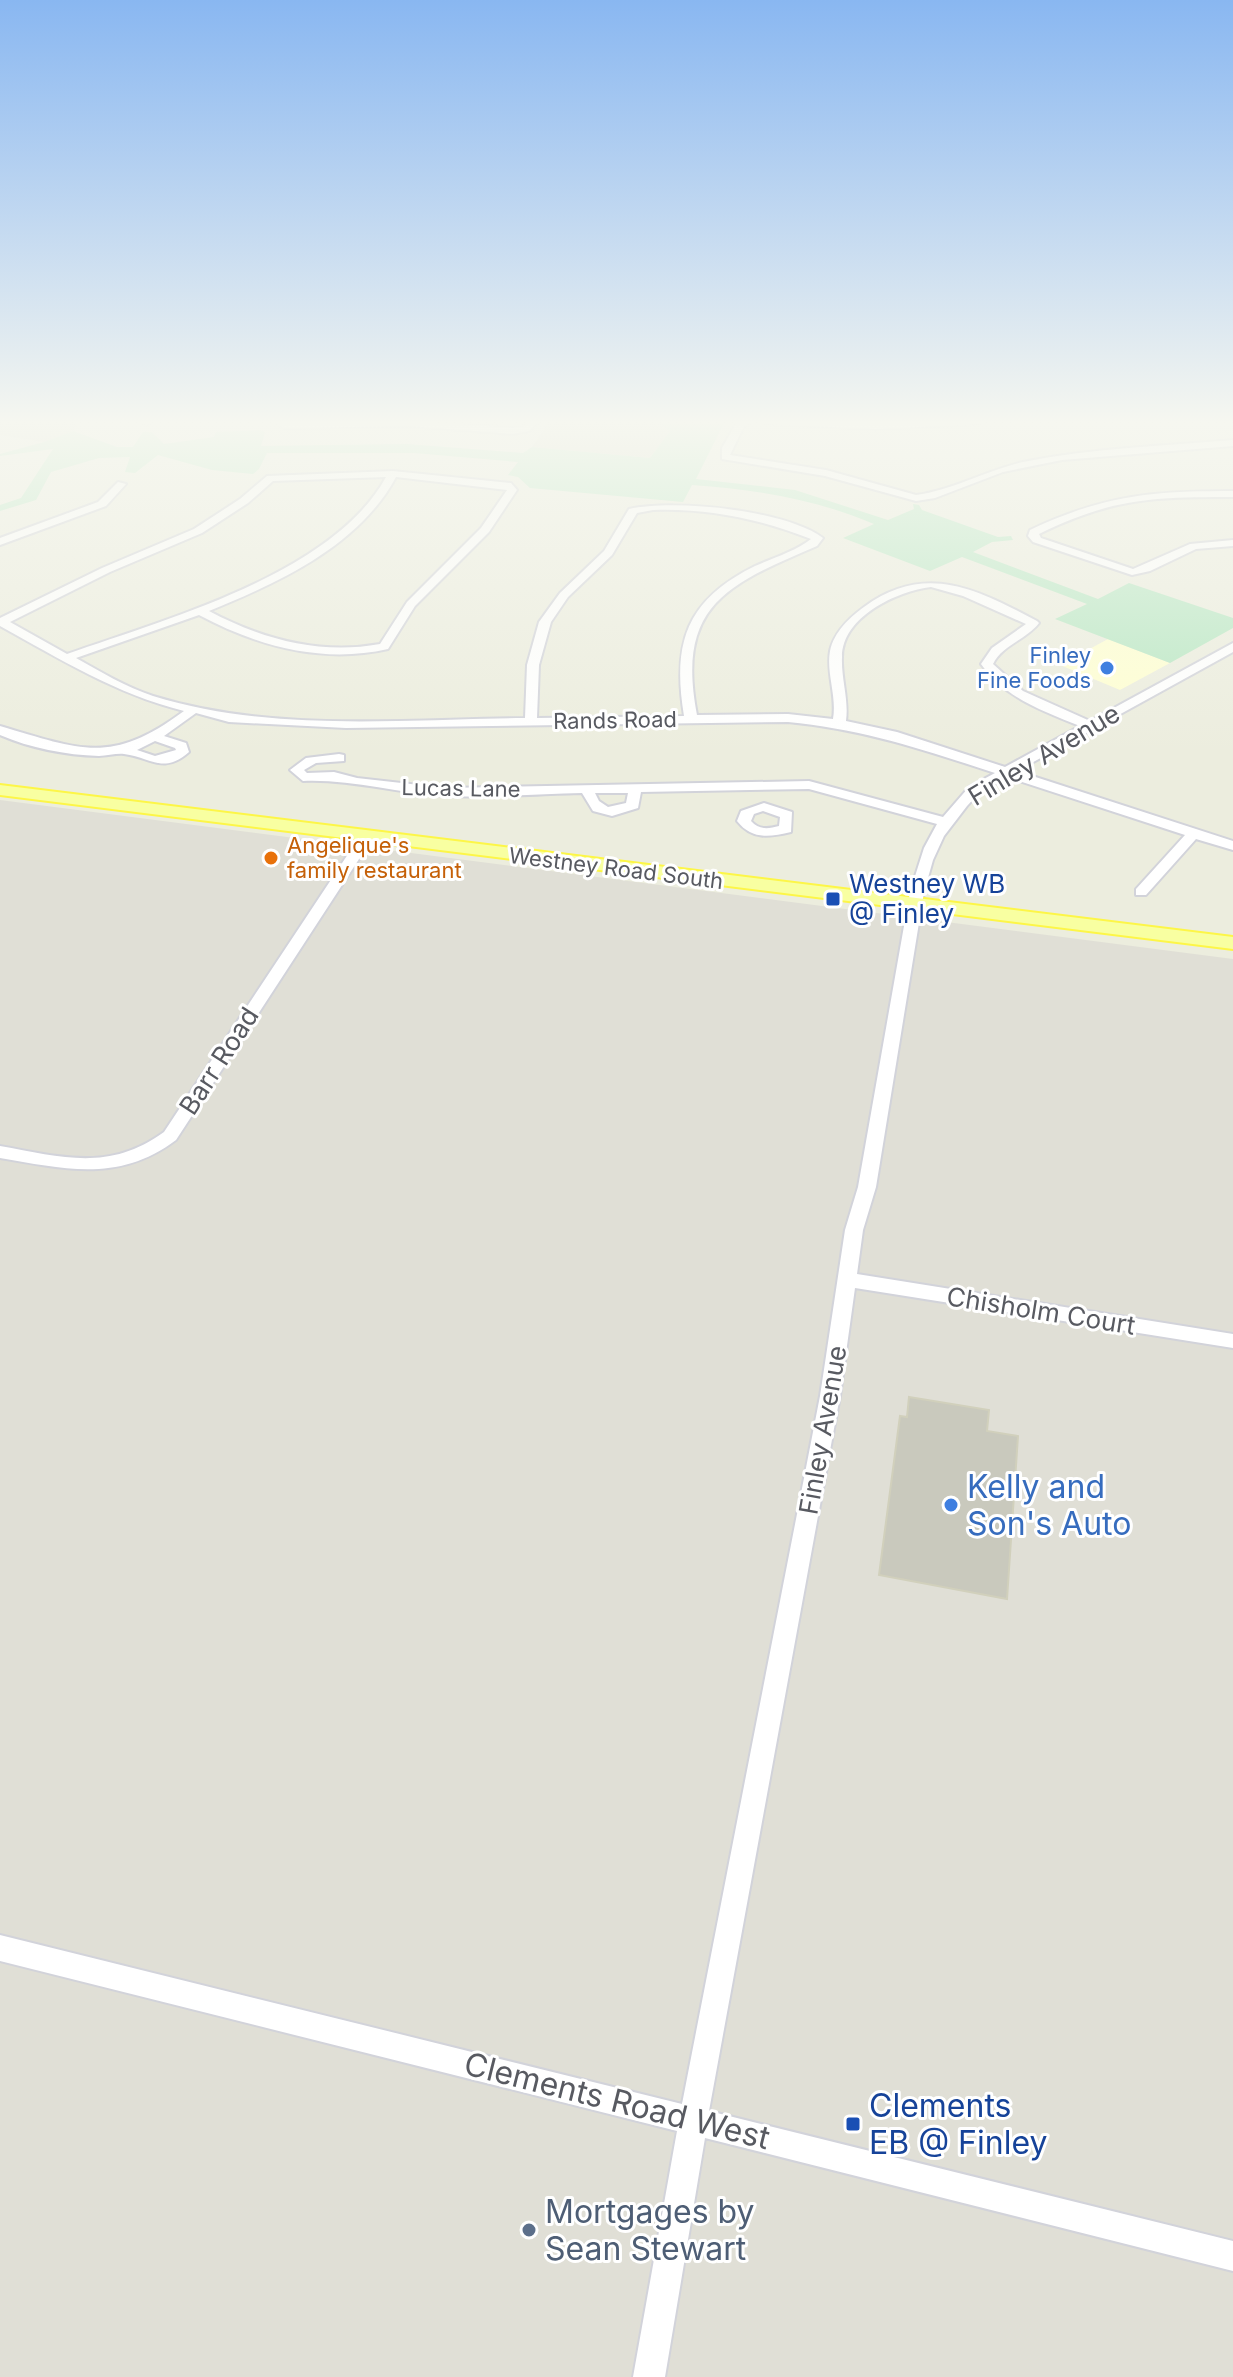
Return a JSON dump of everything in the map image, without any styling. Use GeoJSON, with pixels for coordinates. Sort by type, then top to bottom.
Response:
{"type":"FeatureCollection","features":[{"type":"Feature","properties":{"kind":"main road","name":"Westney Road South"},"geometry":{"type":"LineString","coordinates":[[0,790],[1233,943]]}},
{"type":"Feature","properties":{"kind":"street"},"geometry":{"type":"LineString","coordinates":[[0,542],[27,532]]}},
{"type":"Feature","properties":{"kind":"street"},"geometry":{"type":"LineString","coordinates":[[1,621],[106,570],[196,532]]}},
{"type":"Feature","properties":{"kind":"street"},"geometry":{"type":"LineString","coordinates":[[69,657],[199,610],[263,581],[328,545],[343,532]]}},
{"type":"Feature","properties":{"kind":"street"},"geometry":{"type":"LineString","coordinates":[[199,610],[250,636],[288,647],[365,652],[384,647],[411,604],[483,532]]}},
{"type":"Feature","properties":{"kind":"street"},"geometry":{"type":"LineString","coordinates":[[531,721],[533,665],[545,622],[564,595],[608,553],[621,532]]}},
{"type":"Feature","properties":{"kind":"street"},"geometry":{"type":"LineString","coordinates":[[691,718],[683,668],[684,648],[701,611],[743,576],[813,544],[818,538],[804,532]]}},
{"type":"Feature","properties":{"kind":"street"},"geometry":{"type":"LineString","coordinates":[[1034,532],[1033,536],[1132,572],[1146,569],[1194,546],[1233,543]]}},
{"type":"Feature","properties":{"kind":"street"},"geometry":{"type":"LineString","coordinates":[[839,723],[843,706],[836,651],[851,621],[872,606],[914,586],[931,584],[1019,615],[1033,623],[1028,630],[996,648],[987,664],[991,672],[1009,688],[1089,725]]}},
{"type":"Feature","properties":{"kind":"street","name":"Rands Road"},"geometry":{"type":"LineString","coordinates":[[1,621],[112,683],[148,698],[191,711],[279,723],[343,742],[531,721],[788,718],[839,723],[892,735],[1233,846]]}},
{"type":"Feature","properties":{"kind":"street","name":"Finley Avenue"},"geometry":{"type":"LineString","coordinates":[[649,2377],[693,2122],[739,1887],[849,1280],[854,1230],[867,1187],[915,905],[927,852],[944,822],[974,790],[1232,649]]}},
{"type":"Feature","properties":{"kind":"street"},"geometry":{"type":"LineString","coordinates":[[127,750],[191,711]]}},
{"type":"Feature","properties":{"kind":"street"},"geometry":{"type":"LineString","coordinates":[[0,730],[28,742],[99,751],[127,750],[148,759],[167,761],[183,752],[181,746],[152,736]]}},
{"type":"Feature","properties":{"kind":"street"},"geometry":{"type":"LineString","coordinates":[[334,776],[343,742]]}},
{"type":"Feature","properties":{"kind":"street","name":"Lucas Lane"},"geometry":{"type":"LineString","coordinates":[[343,742],[316,759],[303,763],[297,770],[303,777],[334,776],[357,782],[446,792],[818,787],[944,822]]}},
{"type":"Feature","properties":{"kind":"street"},"geometry":{"type":"LineString","coordinates":[[759,788],[764,807]]}},
{"type":"Feature","properties":{"kind":"street"},"geometry":{"type":"LineString","coordinates":[[588,789],[588,799],[594,806],[606,811],[625,810],[633,805],[635,789]]}},
{"type":"Feature","properties":{"kind":"street"},"geometry":{"type":"LineString","coordinates":[[1141,892],[1194,833]]}},
{"type":"Feature","properties":{"kind":"street","name":"Barr Road"},"geometry":{"type":"LineString","coordinates":[[0,1152],[83,1165],[113,1165],[136,1159],[158,1148],[170,1136],[367,836]]}},
{"type":"Feature","properties":{"kind":"street","name":"Chisholm Court"},"geometry":{"type":"LineString","coordinates":[[849,1280],[1233,1341]]}},
{"type":"Feature","properties":{"kind":"street","name":"Clements Road West"},"geometry":{"type":"LineString","coordinates":[[0,1948],[1233,2256]]}},
{"type":"Feature","properties":{"kind":"shaded area"},"geometry":{"type":"Polygon","coordinates":[[[856,532],[984,532],[998,537],[1011,536],[1013,540],[992,542],[973,552],[1098,599],[1129,583],[1233,618],[1233,628],[1170,663],[1055,619],[1087,604],[962,557],[930,571],[843,538],[856,532]]]}},
{"type":"Feature","properties":{"kind":"shaded area"},"geometry":{"type":"Polygon","coordinates":[[[1108,639],[1170,663],[1120,690],[1060,665],[1108,639]]]}},
{"type":"Feature","properties":{"kind":"shaded area"},"geometry":{"type":"Polygon","coordinates":[[[0,800],[1233,959],[1233,2377],[0,2377],[0,800]]]}},
{"type":"Feature","properties":{"kind":"building","name":"Kelly and Son's Auto"},"geometry":{"type":"Polygon","coordinates":[[[909,1397],[989,1410],[987,1431],[1018,1436],[1007,1599],[879,1575],[900,1416],[907,1417],[909,1397]]]}},
{"type":"Feature","properties":{"kind":"place","name":"Finley Fine Foods"},"geometry":{"type":"Point","coordinates":[1107,668]}},
{"type":"Feature","properties":{"kind":"place","name":"Angelique's family restaurant"},"geometry":{"type":"Point","coordinates":[271,858]}},
{"type":"Feature","properties":{"kind":"place","name":"Westney WB @ Finley"},"geometry":{"type":"Point","coordinates":[833,899]}},
{"type":"Feature","properties":{"kind":"place","name":"Kelly and Son's Auto"},"geometry":{"type":"Point","coordinates":[951,1505]}},
{"type":"Feature","properties":{"kind":"place","name":"Clements EB @ Finley"},"geometry":{"type":"Point","coordinates":[853,2124]}},
{"type":"Feature","properties":{"kind":"place","name":"Mortgages by Sean Stewart"},"geometry":{"type":"Point","coordinates":[529,2230]}}]}
